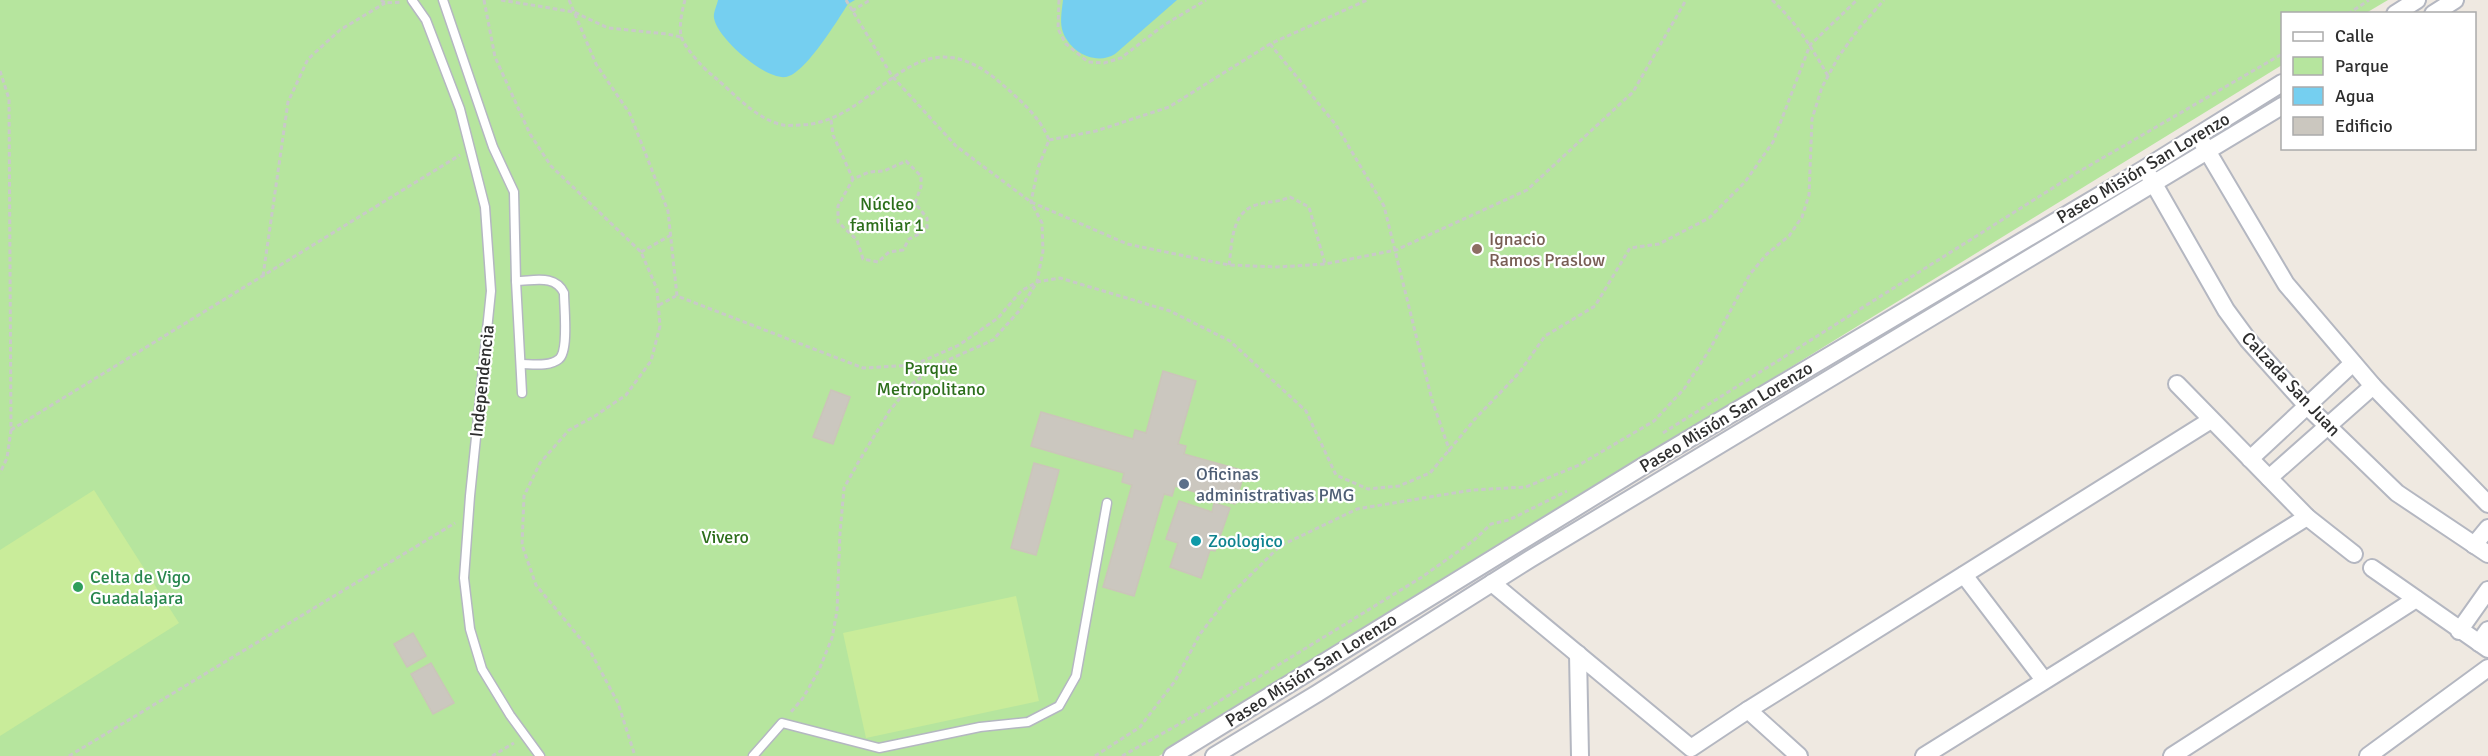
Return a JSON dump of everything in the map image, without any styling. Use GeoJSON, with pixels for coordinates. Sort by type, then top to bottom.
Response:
{"type":"FeatureCollection","features":[{"type":"Feature","properties":{"kind":"street"},"geometry":{"type":"LineString","coordinates":[[2398,12],[2417,0]]}},
{"type":"Feature","properties":{"kind":"street"},"geometry":{"type":"LineString","coordinates":[[2436,12],[2455,0]]}},
{"type":"Feature","properties":{"kind":"street","name":"Paseo Misión San Lorenzo"},"geometry":{"type":"LineString","coordinates":[[1172,756],[1645,465],[2144,169],[2281,84]]}},
{"type":"Feature","properties":{"kind":"street","name":"Paseo Misión San Lorenzo"},"geometry":{"type":"LineString","coordinates":[[1214,756],[1492,583],[2281,107]]}},
{"type":"Feature","properties":{"kind":"street"},"geometry":{"type":"LineString","coordinates":[[2198,136],[2286,284],[2373,386],[2488,504]]}},
{"type":"Feature","properties":{"kind":"street","name":"Calzada San Juan"},"geometry":{"type":"LineString","coordinates":[[2144,169],[2226,310],[2248,340],[2308,407],[2397,493],[2481,549]]}},
{"type":"Feature","properties":{"kind":"street"},"geometry":{"type":"LineString","coordinates":[[2250,459],[2353,363]]}},
{"type":"Feature","properties":{"kind":"street"},"geometry":{"type":"LineString","coordinates":[[2177,384],[2307,517],[2354,554]]}},
{"type":"Feature","properties":{"kind":"street"},"geometry":{"type":"LineString","coordinates":[[2269,478],[2373,386]]}},
{"type":"Feature","properties":{"kind":"street"},"geometry":{"type":"LineString","coordinates":[[1492,583],[1690,748],[2211,420]]}},
{"type":"Feature","properties":{"kind":"street"},"geometry":{"type":"LineString","coordinates":[[1924,756],[2307,517]]}},
{"type":"Feature","properties":{"kind":"street"},"geometry":{"type":"LineString","coordinates":[[2481,549],[2488,528]]}},
{"type":"Feature","properties":{"kind":"street"},"geometry":{"type":"LineString","coordinates":[[2372,568],[2459,631],[2485,641]]}},
{"type":"Feature","properties":{"kind":"street"},"geometry":{"type":"LineString","coordinates":[[1964,575],[2044,680]]}},
{"type":"Feature","properties":{"kind":"street"},"geometry":{"type":"LineString","coordinates":[[2459,631],[2488,590]]}},
{"type":"Feature","properties":{"kind":"street"},"geometry":{"type":"LineString","coordinates":[[2172,756],[2416,599]]}},
{"type":"Feature","properties":{"kind":"street"},"geometry":{"type":"LineString","coordinates":[[1578,654],[1580,756]]}},
{"type":"Feature","properties":{"kind":"street"},"geometry":{"type":"LineString","coordinates":[[2368,756],[2488,668]]}},
{"type":"Feature","properties":{"kind":"street"},"geometry":{"type":"LineString","coordinates":[[1748,710],[1799,756]]}},
{"type":"Feature","properties":{"kind":"lane","name":"Independencia"},"geometry":{"type":"LineString","coordinates":[[412,0],[430,31],[460,109],[485,207],[491,291],[464,578],[470,628],[482,669],[540,756]]}},
{"type":"Feature","properties":{"kind":"lane"},"geometry":{"type":"LineString","coordinates":[[443,0],[493,147],[514,192],[522,393]]}},
{"type":"Feature","properties":{"kind":"lane"},"geometry":{"type":"LineString","coordinates":[[516,281],[553,280],[560,285],[564,293],[564,350],[559,359],[550,363],[520,364]]}},
{"type":"Feature","properties":{"kind":"lane"},"geometry":{"type":"LineString","coordinates":[[753,756],[782,723],[879,748],[980,727],[1028,722],[1059,706],[1076,676],[1107,503]]}},
{"type":"Feature","properties":{"kind":"path"},"geometry":{"type":"LineString","coordinates":[[484,0],[495,57],[530,134],[551,166],[641,252],[657,289],[660,326],[651,362],[626,394],[595,416],[569,430],[540,463],[524,496],[522,546],[536,585],[589,650],[618,703],[635,756]]}},
{"type":"Feature","properties":{"kind":"path"},"geometry":{"type":"LineString","coordinates":[[501,0],[574,12],[608,28],[681,37]]}},
{"type":"Feature","properties":{"kind":"path"},"geometry":{"type":"LineString","coordinates":[[569,0],[596,64],[630,114],[668,211],[677,296]]}},
{"type":"Feature","properties":{"kind":"path"},"geometry":{"type":"LineString","coordinates":[[685,0],[681,16],[681,37],[702,67],[755,112],[783,125],[811,124],[831,120],[892,76],[915,63],[939,56],[966,61],[988,72],[1043,125],[1049,140],[1038,168],[1031,202],[1041,223],[1043,251],[1037,282],[1019,311],[993,340],[939,364],[912,384],[890,410],[859,461],[844,488],[837,611],[832,638],[819,670],[803,698],[782,723]]}},
{"type":"Feature","properties":{"kind":"path"},"geometry":{"type":"LineString","coordinates":[[846,0],[892,76],[956,146],[1031,202],[1127,244],[1229,265],[1277,267],[1325,264],[1396,250],[1527,190],[1633,92],[1686,0]]}},
{"type":"Feature","properties":{"kind":"path"},"geometry":{"type":"LineString","coordinates":[[852,11],[870,0]]}},
{"type":"Feature","properties":{"kind":"path"},"geometry":{"type":"LineString","coordinates":[[1059,0],[1058,29],[1066,44],[1088,62],[1104,63],[1121,58],[1164,25],[1206,0]]}},
{"type":"Feature","properties":{"kind":"path"},"geometry":{"type":"LineString","coordinates":[[1049,140],[1096,131],[1169,107],[1270,44],[1367,0]]}},
{"type":"Feature","properties":{"kind":"path"},"geometry":{"type":"LineString","coordinates":[[1772,0],[1789,16],[1810,45],[1828,76]]}},
{"type":"Feature","properties":{"kind":"path"},"geometry":{"type":"LineString","coordinates":[[659,305],[677,296],[863,368],[914,365],[959,345],[998,318],[1021,291],[1037,282],[1060,278],[1170,311],[1230,341],[1306,411],[1336,475],[1368,489],[1399,486],[1430,473],[1450,452],[1475,419],[1519,373],[1545,336],[1595,306],[1630,248],[1659,243],[1709,218],[1745,182],[1773,142],[1810,45],[1857,0]]}},
{"type":"Feature","properties":{"kind":"path"},"geometry":{"type":"LineString","coordinates":[[1095,756],[1140,727],[1175,681],[1200,634],[1230,595],[1280,546],[1357,508],[1472,490],[1526,487],[1579,465],[1654,421],[1684,389],[1695,373],[1750,274],[1767,254],[1789,236],[1802,218],[1809,195],[1812,119],[1828,76],[1860,27],[1884,0]]}},
{"type":"Feature","properties":{"kind":"path"},"geometry":{"type":"LineString","coordinates":[[2351,12],[2369,0]]}},
{"type":"Feature","properties":{"kind":"path"},"geometry":{"type":"LineString","coordinates":[[263,276],[288,102],[308,59],[340,30],[385,3]]}},
{"type":"Feature","properties":{"kind":"path"},"geometry":{"type":"LineString","coordinates":[[1270,44],[1336,125],[1384,206],[1432,400],[1450,452]]}},
{"type":"Feature","properties":{"kind":"path"},"geometry":{"type":"LineString","coordinates":[[1657,436],[2075,174],[2242,80],[2281,55]]}},
{"type":"Feature","properties":{"kind":"path"},"geometry":{"type":"LineString","coordinates":[[0,71],[9,99],[11,430],[8,458],[0,473]]}},
{"type":"Feature","properties":{"kind":"path"},"geometry":{"type":"LineString","coordinates":[[831,120],[833,135],[853,179]]}},
{"type":"Feature","properties":{"kind":"path"},"geometry":{"type":"LineString","coordinates":[[11,430],[471,149]]}},
{"type":"Feature","properties":{"kind":"path"},"geometry":{"type":"LineString","coordinates":[[906,161],[921,176],[921,187],[915,203],[927,218],[927,230],[909,239],[903,250],[889,252],[879,262],[863,259],[857,240],[838,222],[838,206],[853,179],[869,171],[884,171],[906,161]]}},
{"type":"Feature","properties":{"kind":"path"},"geometry":{"type":"LineString","coordinates":[[1229,265],[1236,222],[1253,206],[1279,202],[1290,197],[1309,207],[1325,264]]}},
{"type":"Feature","properties":{"kind":"path"},"geometry":{"type":"LineString","coordinates":[[641,252],[671,235]]}},
{"type":"Feature","properties":{"kind":"path"},"geometry":{"type":"LineString","coordinates":[[1122,756],[1208,708],[1422,577],[1473,541],[1491,524],[1509,520],[1569,490]]}},
{"type":"Feature","properties":{"kind":"path"},"geometry":{"type":"LineString","coordinates":[[69,756],[469,514]]}},
{"type":"Feature","properties":{"kind":"path"},"geometry":{"type":"LineString","coordinates":[[492,756],[525,736]]}},
{"type":"Feature","properties":{"kind":"green space","name":"Parque Metropolitano"},"geometry":{"type":"Polygon","coordinates":[[[0,0],[2388,0],[2368,12],[2281,12],[2281,66],[1159,756],[0,756],[0,0]]]}},
{"type":"Feature","properties":{"kind":"green space","name":"Celta de Vigo Guadalajara"},"geometry":{"type":"Polygon","coordinates":[[[94,490],[179,623],[0,736],[0,550],[94,490]]]}},
{"type":"Feature","properties":{"kind":"green space"},"geometry":{"type":"Polygon","coordinates":[[[1016,596],[1039,701],[866,738],[843,633],[1016,596]]]}},
{"type":"Feature","properties":{"kind":"water"},"geometry":{"type":"Polygon","coordinates":[[[718,0],[855,0],[848,4],[811,57],[794,74],[786,77],[766,72],[755,65],[724,36],[714,18],[718,0]]]}},
{"type":"Feature","properties":{"kind":"water"},"geometry":{"type":"Polygon","coordinates":[[[1063,0],[1177,0],[1115,54],[1100,58],[1084,55],[1076,50],[1065,37],[1061,22],[1063,0]]]}},
{"type":"Feature","properties":{"kind":"building","name":"Oficinas administrativas PMG"},"geometry":{"type":"Polygon","coordinates":[[[1163,371],[1196,381],[1178,444],[1186,446],[1184,454],[1245,471],[1235,504],[1175,486],[1172,496],[1164,494],[1134,596],[1103,587],[1132,485],[1122,482],[1124,473],[1031,446],[1041,412],[1133,439],[1135,430],[1146,433],[1163,371]]]}},
{"type":"Feature","properties":{"kind":"building"},"geometry":{"type":"Polygon","coordinates":[[[831,390],[850,397],[833,444],[813,437],[831,390]]]}},
{"type":"Feature","properties":{"kind":"building"},"geometry":{"type":"Polygon","coordinates":[[[1034,463],[1059,470],[1036,555],[1011,548],[1034,463]]]}},
{"type":"Feature","properties":{"kind":"building","name":"Zoologico"},"geometry":{"type":"Polygon","coordinates":[[[1179,501],[1212,512],[1214,503],[1230,508],[1215,551],[1210,550],[1201,578],[1170,567],[1178,543],[1166,539],[1179,501]]]}},
{"type":"Feature","properties":{"kind":"building"},"geometry":{"type":"Polygon","coordinates":[[[413,633],[426,656],[407,667],[394,644],[413,633]]]}},
{"type":"Feature","properties":{"kind":"building"},"geometry":{"type":"Polygon","coordinates":[[[431,663],[454,703],[433,714],[411,674],[431,663]]]}},
{"type":"Feature","properties":{"kind":"place","name":"Ignacio Ramos Praslow"},"geometry":{"type":"Point","coordinates":[1477,249]}},
{"type":"Feature","properties":{"kind":"place","name":"Oficinas administrativas PMG"},"geometry":{"type":"Point","coordinates":[1184,484]}},
{"type":"Feature","properties":{"kind":"place","name":"Zoologico"},"geometry":{"type":"Point","coordinates":[1196,541]}},
{"type":"Feature","properties":{"kind":"place","name":"Celta de Vigo Guadalajara"},"geometry":{"type":"Point","coordinates":[78,587]}},
{"type":"Feature","properties":{"kind":"park label","name":"Núcleo familiar 1"},"geometry":{"type":"Point","coordinates":[887,214]}},
{"type":"Feature","properties":{"kind":"park label","name":"Vivero"},"geometry":{"type":"Point","coordinates":[725,537]}}]}
